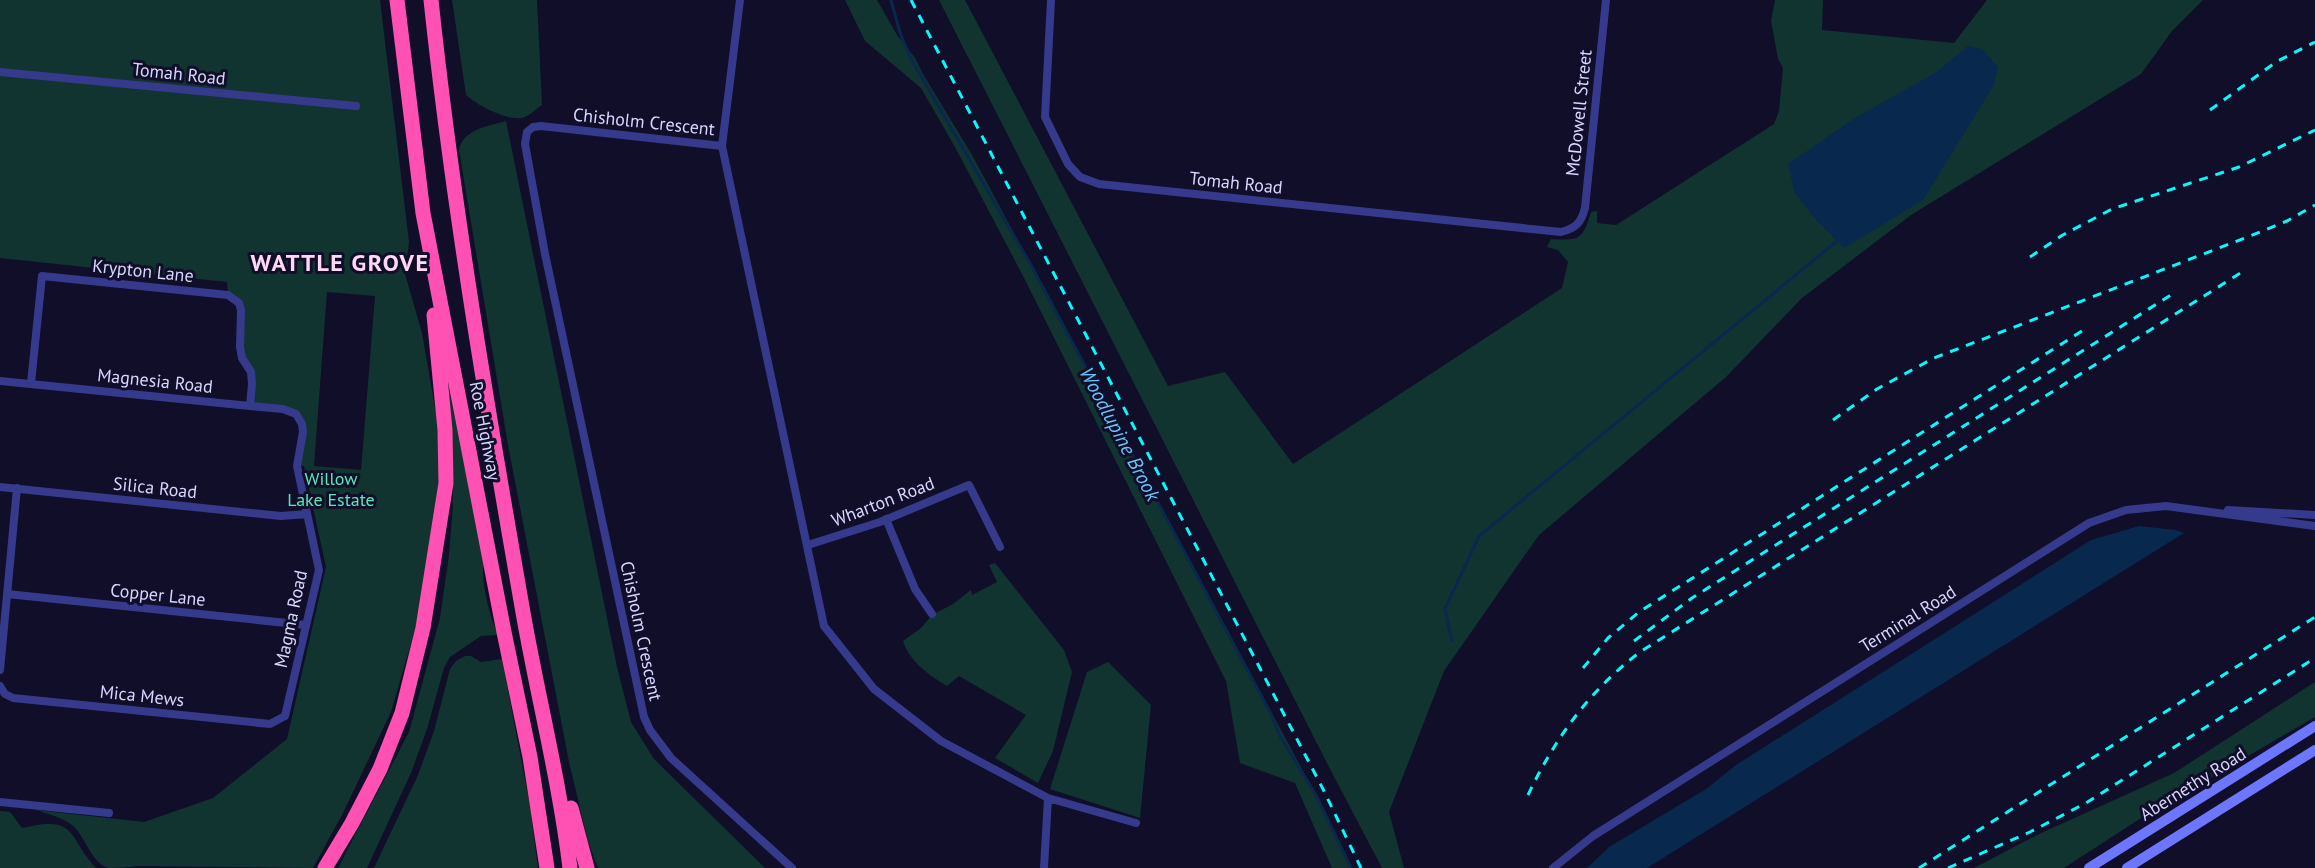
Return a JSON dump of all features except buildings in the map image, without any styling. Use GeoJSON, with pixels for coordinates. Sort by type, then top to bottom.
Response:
{"type":"FeatureCollection","features":[{"type":"Feature","properties":{"kind":"highway","name":"Roe Highway"},"geometry":{"type":"LineString","coordinates":[[397,0],[423,213],[501,621],[530,757],[547,868]]}},
{"type":"Feature","properties":{"kind":"highway","name":"Roe Highway"},"geometry":{"type":"LineString","coordinates":[[431,0],[447,142],[477,340],[525,621],[564,818],[570,868]]}},
{"type":"Feature","properties":{"kind":"highway"},"geometry":{"type":"LineString","coordinates":[[326,868],[380,769],[402,712],[423,628],[435,564],[446,483],[446,430],[423,213]]}},
{"type":"Feature","properties":{"kind":"highway"},"geometry":{"type":"LineString","coordinates":[[539,695],[587,868]]}},
{"type":"Feature","properties":{"kind":"main road","name":"Abernethy Road"},"geometry":{"type":"LineString","coordinates":[[2089,868],[2315,726]]}},
{"type":"Feature","properties":{"kind":"main road","name":"Abernethy Road"},"geometry":{"type":"LineString","coordinates":[[2127,868],[2315,750]]}},
{"type":"Feature","properties":{"kind":"street"},"geometry":{"type":"LineString","coordinates":[[722,146],[740,0]]}},
{"type":"Feature","properties":{"kind":"street","name":"Tomah Road"},"geometry":{"type":"LineString","coordinates":[[1051,0],[1045,117],[1068,164],[1080,177],[1100,184],[1561,232],[1576,226]]}},
{"type":"Feature","properties":{"kind":"street","name":"McDowell Street"},"geometry":{"type":"LineString","coordinates":[[1576,226],[1582,219],[1585,208],[1606,0]]}},
{"type":"Feature","properties":{"kind":"street","name":"Tomah Road"},"geometry":{"type":"LineString","coordinates":[[0,72],[356,106]]}},
{"type":"Feature","properties":{"kind":"street","name":"Chisholm Crescent"},"geometry":{"type":"LineString","coordinates":[[792,868],[671,758],[650,730],[644,717],[545,254],[525,138],[527,132],[533,127],[722,146],[824,626],[874,689],[941,741],[1048,798],[1136,823]]}},
{"type":"Feature","properties":{"kind":"street","name":"Krypton Lane"},"geometry":{"type":"LineString","coordinates":[[31,383],[42,276],[228,294],[239,303],[242,310],[240,347],[242,358],[251,372],[250,406]]}},
{"type":"Feature","properties":{"kind":"street","name":"Magnesia Road"},"geometry":{"type":"LineString","coordinates":[[0,381],[283,409],[296,414],[302,424]]}},
{"type":"Feature","properties":{"kind":"street","name":"Magma Road"},"geometry":{"type":"LineString","coordinates":[[285,716],[319,570],[297,466],[303,432],[302,424]]}},
{"type":"Feature","properties":{"kind":"street","name":"Wharton Road"},"geometry":{"type":"LineString","coordinates":[[808,545],[886,519],[969,485],[1000,547]]}},
{"type":"Feature","properties":{"kind":"street","name":"Silica Road"},"geometry":{"type":"LineString","coordinates":[[0,487],[281,516],[307,514]]}},
{"type":"Feature","properties":{"kind":"street"},"geometry":{"type":"LineString","coordinates":[[0,670],[17,488]]}},
{"type":"Feature","properties":{"kind":"street","name":"Terminal Road"},"geometry":{"type":"LineString","coordinates":[[1553,868],[1593,837],[2089,523],[2126,510],[2166,506],[2315,526]]}},
{"type":"Feature","properties":{"kind":"street"},"geometry":{"type":"LineString","coordinates":[[2185,507],[2315,515]]}},
{"type":"Feature","properties":{"kind":"street"},"geometry":{"type":"LineString","coordinates":[[886,519],[915,590],[932,615]]}},
{"type":"Feature","properties":{"kind":"street","name":"Copper Lane"},"geometry":{"type":"LineString","coordinates":[[8,594],[306,625]]}},
{"type":"Feature","properties":{"kind":"street","name":"Mica Mews"},"geometry":{"type":"LineString","coordinates":[[0,686],[5,694],[13,698],[270,724],[285,716]]}},
{"type":"Feature","properties":{"kind":"street"},"geometry":{"type":"LineString","coordinates":[[1044,868],[1048,798]]}},
{"type":"Feature","properties":{"kind":"street"},"geometry":{"type":"LineString","coordinates":[[0,802],[109,813]]}},
{"type":"Feature","properties":{"kind":"green space","name":"Willow Lake Estate"},"geometry":{"type":"Polygon","coordinates":[[[0,0],[380,0],[409,242],[405,274],[422,333],[437,419],[440,472],[419,616],[391,712],[343,813],[313,868],[138,866],[109,868],[97,861],[72,825],[36,810],[144,822],[213,798],[287,739],[326,567],[304,466],[297,466],[303,432],[296,414],[250,406],[252,384],[242,358],[241,310],[228,295],[227,282],[0,258],[0,0]],[[327,292],[314,466],[361,470],[375,296],[327,292]]]}},
{"type":"Feature","properties":{"kind":"green space"},"geometry":{"type":"Polygon","coordinates":[[[452,0],[537,0],[542,105],[522,118],[508,117],[492,111],[466,95],[452,0]]]}},
{"type":"Feature","properties":{"kind":"green space"},"geometry":{"type":"Polygon","coordinates":[[[845,0],[877,0],[897,35],[915,58],[972,155],[1316,795],[1351,868],[1332,868],[1295,783],[1240,763],[1226,681],[1022,274],[921,88],[865,41],[845,0]]]}},
{"type":"Feature","properties":{"kind":"green space"},"geometry":{"type":"Polygon","coordinates":[[[939,0],[965,0],[1168,386],[1225,372],[1293,464],[1562,288],[1568,262],[1558,250],[1547,247],[1551,239],[1568,239],[1579,236],[1591,212],[1597,211],[1597,223],[1616,225],[1774,124],[1779,111],[1783,68],[1778,59],[1771,21],[1775,0],[1823,0],[1822,30],[1954,43],[1987,0],[2203,0],[2172,31],[2141,74],[1911,215],[1802,298],[1726,377],[1539,535],[1444,671],[1389,812],[1404,868],[1382,868],[939,0]]]}},
{"type":"Feature","properties":{"kind":"green space"},"geometry":{"type":"Polygon","coordinates":[[[506,121],[617,667],[631,722],[654,759],[765,868],[598,868],[588,841],[569,762],[508,445],[459,150],[461,143],[471,133],[506,121]]]}},
{"type":"Feature","properties":{"kind":"green space"},"geometry":{"type":"Polygon","coordinates":[[[445,370],[484,561],[483,578],[487,598],[498,635],[481,636],[450,657],[444,668],[427,729],[411,773],[367,868],[338,868],[409,732],[440,618],[449,555],[453,503],[453,445],[445,370]]]}},
{"type":"Feature","properties":{"kind":"green space"},"geometry":{"type":"Polygon","coordinates":[[[995,563],[1064,650],[1072,672],[1053,751],[1038,783],[995,758],[1026,715],[959,676],[947,686],[927,673],[915,661],[903,641],[921,628],[932,615],[953,604],[971,590],[972,595],[997,582],[989,565],[995,563]]]}},
{"type":"Feature","properties":{"kind":"green space"},"geometry":{"type":"Polygon","coordinates":[[[465,656],[471,656],[481,662],[502,659],[530,806],[538,868],[374,868],[418,775],[434,731],[450,669],[456,661],[465,656]]]}},
{"type":"Feature","properties":{"kind":"green space"},"geometry":{"type":"Polygon","coordinates":[[[1108,662],[1151,705],[1140,818],[1050,789],[1087,672],[1108,662]]]}},
{"type":"Feature","properties":{"kind":"green space"},"geometry":{"type":"Polygon","coordinates":[[[2315,682],[2315,717],[2138,820],[2064,868],[1974,868],[2039,834],[2174,773],[2315,682]]]}},
{"type":"Feature","properties":{"kind":"green space"},"geometry":{"type":"Polygon","coordinates":[[[0,811],[10,812],[22,828],[53,824],[62,826],[74,837],[96,868],[0,868],[0,811]]]}},
{"type":"Feature","properties":{"kind":"water"},"geometry":{"type":"Polygon","coordinates":[[[1968,46],[1982,49],[1998,67],[1994,85],[1923,200],[1844,248],[1815,219],[1795,193],[1788,164],[1855,118],[1935,73],[1968,46]]]}},
{"type":"Feature","properties":{"kind":"water"},"geometry":{"type":"Polygon","coordinates":[[[2139,526],[2184,533],[1647,868],[1587,868],[1609,847],[1706,789],[1736,765],[2091,540],[2139,526]]]}},
{"type":"Feature","properties":{"kind":"waterway","name":"Woodlupine Brook"},"geometry":{"type":"LineString","coordinates":[[891,0],[900,33],[911,59],[1031,265],[1270,712],[1280,736],[1316,795],[1351,868]]}},
{"type":"Feature","properties":{"kind":"waterway"},"geometry":{"type":"LineString","coordinates":[[1452,641],[1445,609],[1479,536],[1837,241]]}},
{"type":"Feature","properties":{"kind":"railway"},"geometry":{"type":"LineString","coordinates":[[911,0],[1323,789],[1361,868]]}},
{"type":"Feature","properties":{"kind":"railway"},"geometry":{"type":"LineString","coordinates":[[2210,110],[2276,62],[2315,42]]}},
{"type":"Feature","properties":{"kind":"railway"},"geometry":{"type":"LineString","coordinates":[[2030,257],[2061,236],[2112,209],[2239,167],[2315,130]]}},
{"type":"Feature","properties":{"kind":"railway"},"geometry":{"type":"LineString","coordinates":[[1833,420],[1877,389],[1934,358],[2250,236],[2287,221],[2315,205]]}},
{"type":"Feature","properties":{"kind":"railway"},"geometry":{"type":"LineString","coordinates":[[1528,795],[1550,754],[1575,716],[1605,682],[1640,652],[2242,272]]}},
{"type":"Feature","properties":{"kind":"railway"},"geometry":{"type":"LineString","coordinates":[[1634,641],[1692,598],[2174,293]]}},
{"type":"Feature","properties":{"kind":"railway"},"geometry":{"type":"LineString","coordinates":[[1583,668],[1608,638],[1639,612],[2082,331]]}},
{"type":"Feature","properties":{"kind":"railway"},"geometry":{"type":"LineString","coordinates":[[1919,868],[2315,617]]}},
{"type":"Feature","properties":{"kind":"railway"},"geometry":{"type":"LineString","coordinates":[[1948,868],[2030,832],[2086,803],[2315,658]]}},
{"type":"Feature","properties":{"kind":"district","name":"WATTLE GROVE"},"geometry":{"type":"Point","coordinates":[340,263]}}]}
